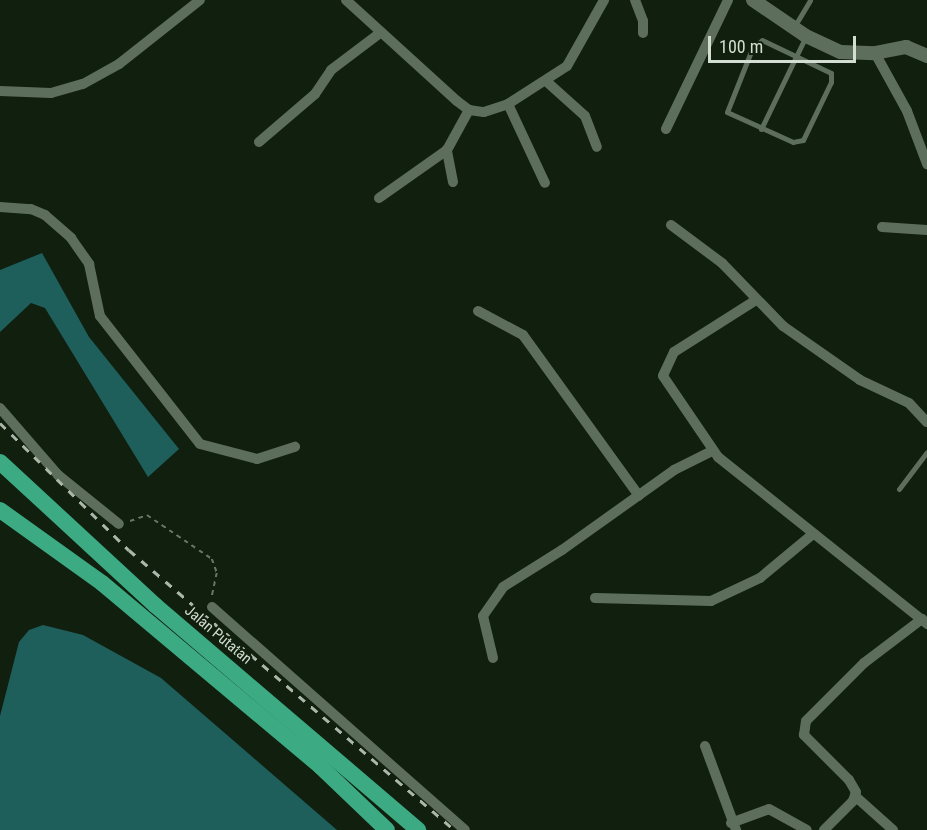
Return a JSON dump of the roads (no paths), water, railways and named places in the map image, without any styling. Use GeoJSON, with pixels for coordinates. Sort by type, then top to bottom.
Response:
{"type":"FeatureCollection","features":[{"type":"Feature","properties":{"kind":"highway","name":"Jalan Putatan"},"geometry":{"type":"LineString","coordinates":[[0,462],[162,611],[418,830]]}},
{"type":"Feature","properties":{"kind":"highway"},"geometry":{"type":"LineString","coordinates":[[0,510],[102,583],[321,767],[387,830]]}},
{"type":"Feature","properties":{"kind":"highway"},"geometry":{"type":"LineString","coordinates":[[162,611],[168,623],[164,637]]}},
{"type":"Feature","properties":{"kind":"highway"},"geometry":{"type":"LineString","coordinates":[[300,728],[301,739],[321,767]]}},
{"type":"Feature","properties":{"kind":"street"},"geometry":{"type":"LineString","coordinates":[[0,91],[51,93],[83,84],[119,64],[200,0]]}},
{"type":"Feature","properties":{"kind":"street"},"geometry":{"type":"LineString","coordinates":[[346,0],[380,33],[469,110],[484,112],[508,104],[567,66],[604,0]]}},
{"type":"Feature","properties":{"kind":"street"},"geometry":{"type":"LineString","coordinates":[[635,0],[643,21],[643,33]]}},
{"type":"Feature","properties":{"kind":"street"},"geometry":{"type":"LineString","coordinates":[[666,129],[728,0]]}},
{"type":"Feature","properties":{"kind":"street"},"geometry":{"type":"LineString","coordinates":[[753,0],[806,36],[841,52],[875,53],[906,47],[927,55]]}},
{"type":"Feature","properties":{"kind":"street"},"geometry":{"type":"LineString","coordinates":[[259,142],[315,94],[331,70],[380,33]]}},
{"type":"Feature","properties":{"kind":"street"},"geometry":{"type":"LineString","coordinates":[[875,53],[907,111],[927,164]]}},
{"type":"Feature","properties":{"kind":"street"},"geometry":{"type":"LineString","coordinates":[[546,81],[585,116],[597,147]]}},
{"type":"Feature","properties":{"kind":"street"},"geometry":{"type":"LineString","coordinates":[[508,104],[545,183]]}},
{"type":"Feature","properties":{"kind":"street"},"geometry":{"type":"LineString","coordinates":[[380,198],[447,150],[469,110]]}},
{"type":"Feature","properties":{"kind":"street"},"geometry":{"type":"LineString","coordinates":[[447,150],[453,182]]}},
{"type":"Feature","properties":{"kind":"street"},"geometry":{"type":"LineString","coordinates":[[0,207],[24,208],[45,214],[71,238],[89,264],[100,316],[200,444],[257,459],[295,447]]}},
{"type":"Feature","properties":{"kind":"street"},"geometry":{"type":"LineString","coordinates":[[671,225],[722,263],[783,326],[860,380],[901,398],[927,422]]}},
{"type":"Feature","properties":{"kind":"street"},"geometry":{"type":"LineString","coordinates":[[882,227],[927,230]]}},
{"type":"Feature","properties":{"kind":"street"},"geometry":{"type":"LineString","coordinates":[[756,300],[674,351],[663,368],[663,376],[712,451],[924,621],[864,663],[806,721],[804,735],[849,780],[855,796],[894,830]]}},
{"type":"Feature","properties":{"kind":"street"},"geometry":{"type":"LineString","coordinates":[[478,311],[523,335],[639,496]]}},
{"type":"Feature","properties":{"kind":"street"},"geometry":{"type":"LineString","coordinates":[[0,408],[58,475],[119,524]]}},
{"type":"Feature","properties":{"kind":"street"},"geometry":{"type":"LineString","coordinates":[[494,658],[483,616],[496,593],[674,470],[712,451]]}},
{"type":"Feature","properties":{"kind":"street"},"geometry":{"type":"LineString","coordinates":[[596,598],[711,601],[760,578],[813,534]]}},
{"type":"Feature","properties":{"kind":"street"},"geometry":{"type":"LineString","coordinates":[[212,607],[465,830]]}},
{"type":"Feature","properties":{"kind":"street"},"geometry":{"type":"LineString","coordinates":[[705,747],[733,826],[770,809],[807,830]]}},
{"type":"Feature","properties":{"kind":"street"},"geometry":{"type":"LineString","coordinates":[[824,830],[855,796]]}},
{"type":"Feature","properties":{"kind":"lane"},"geometry":{"type":"LineString","coordinates":[[793,28],[810,0]]}},
{"type":"Feature","properties":{"kind":"lane"},"geometry":{"type":"LineString","coordinates":[[760,129],[806,36]]}},
{"type":"Feature","properties":{"kind":"lane"},"geometry":{"type":"LineString","coordinates":[[762,40],[797,54],[825,66],[832,77],[807,137],[793,142],[734,118],[726,108],[752,49],[762,40]]}},
{"type":"Feature","properties":{"kind":"lane"},"geometry":{"type":"LineString","coordinates":[[899,489],[927,452]]}},
{"type":"Feature","properties":{"kind":"water"},"geometry":{"type":"Polygon","coordinates":[[[42,253],[89,337],[179,449],[148,477],[45,308],[31,303],[0,332],[0,270],[42,253]]]}},
{"type":"Feature","properties":{"kind":"water"},"geometry":{"type":"Polygon","coordinates":[[[43,625],[83,635],[161,678],[337,830],[0,830],[0,716],[19,642],[29,630],[43,625]]]}},
{"type":"Feature","properties":{"kind":"railway"},"geometry":{"type":"LineString","coordinates":[[0,423],[129,550],[455,830]]}}]}
